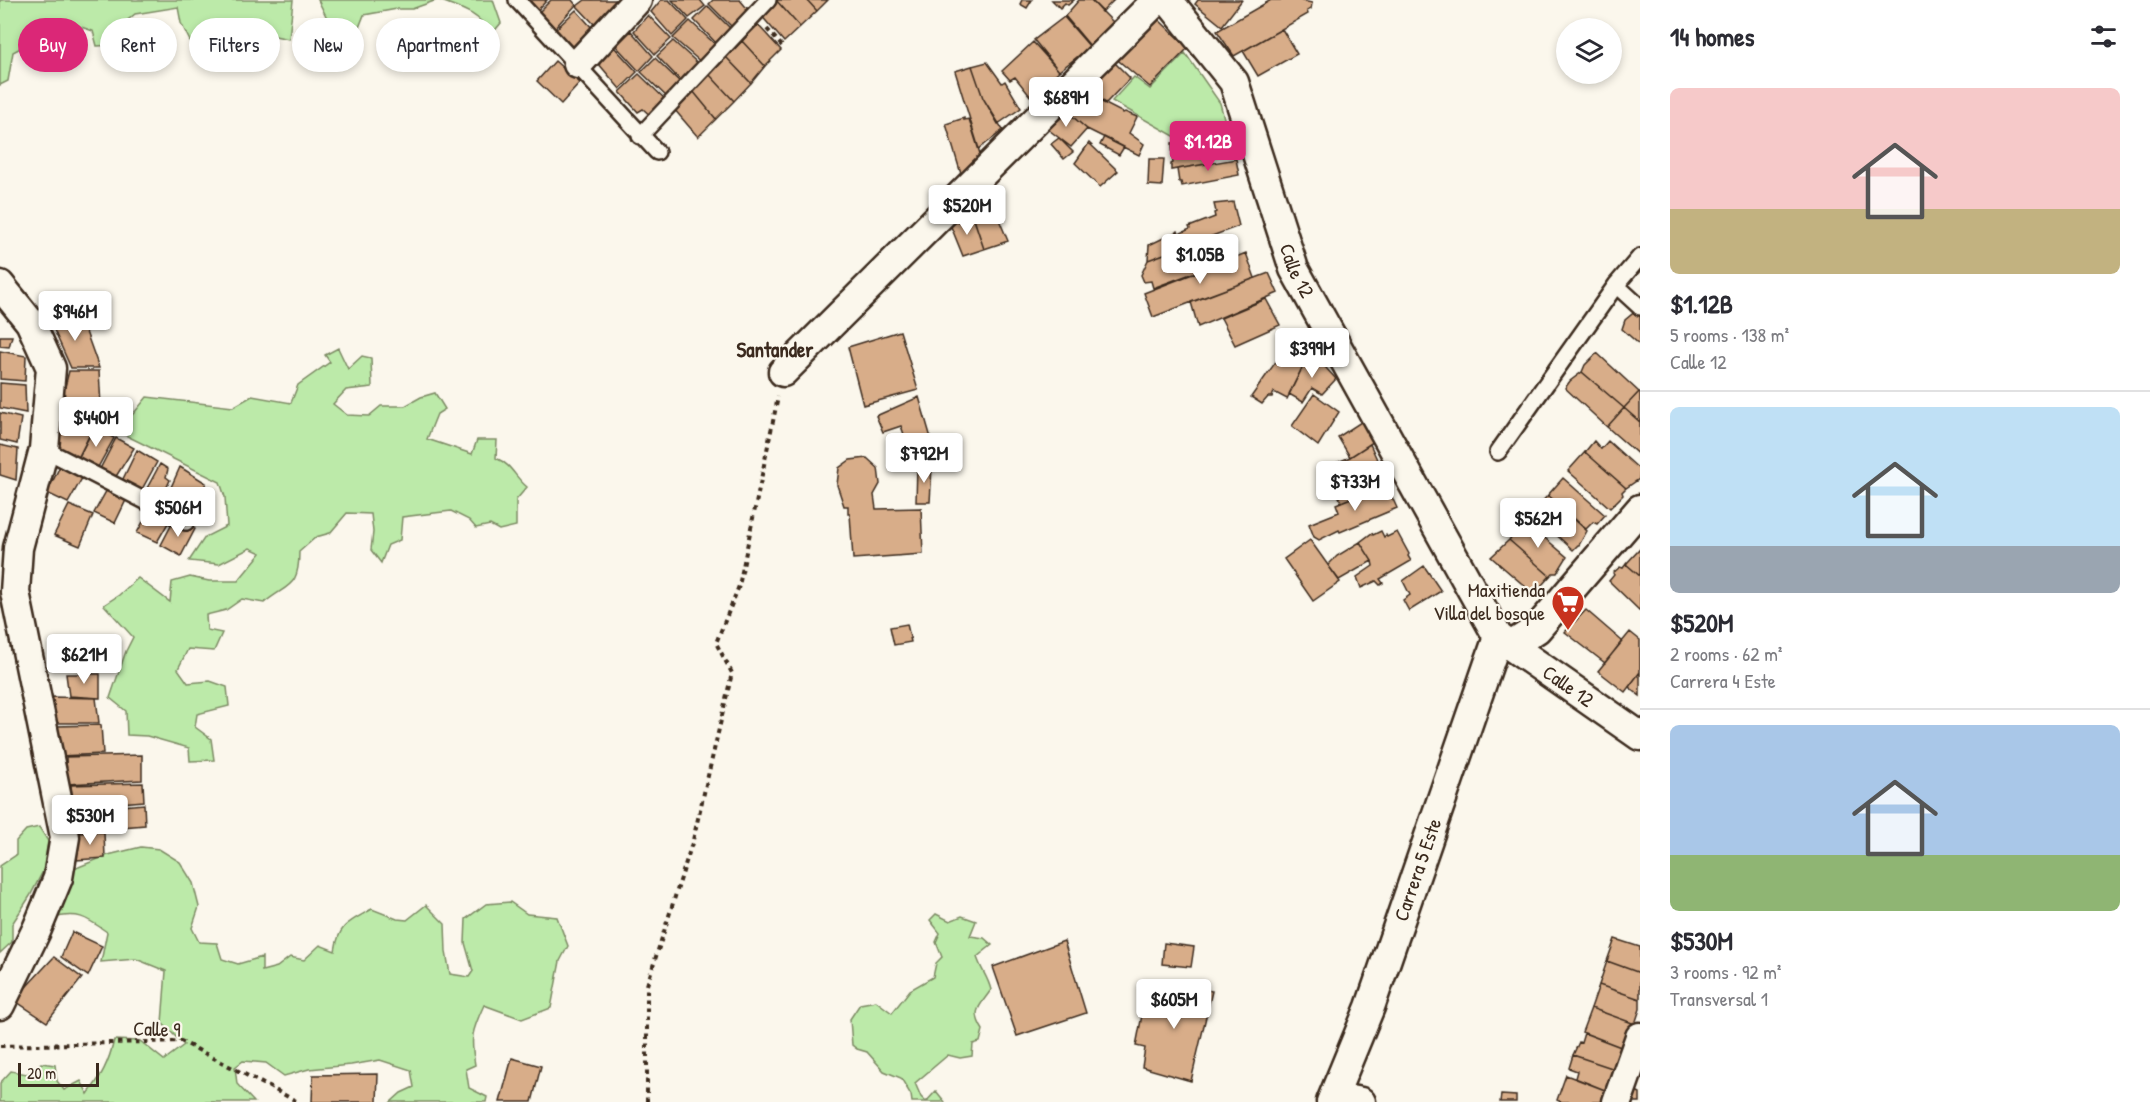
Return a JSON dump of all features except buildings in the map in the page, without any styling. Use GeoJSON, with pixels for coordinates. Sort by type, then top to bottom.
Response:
{"type":"FeatureCollection","features":[{"type":"Feature","properties":{"kind":"street"},"geometry":{"type":"LineString","coordinates":[[578,64],[637,0]]}},
{"type":"Feature","properties":{"kind":"street"},"geometry":{"type":"LineString","coordinates":[[783,372],[1157,0]]}},
{"type":"Feature","properties":{"kind":"street","name":"Calle 12"},"geometry":{"type":"LineString","coordinates":[[1168,0],[1234,82],[1294,269],[1505,641],[1640,736]]}},
{"type":"Feature","properties":{"kind":"street"},"geometry":{"type":"LineString","coordinates":[[0,285],[30,322],[51,368],[44,449],[8,590],[65,837],[58,878],[37,929],[0,1005]]}},
{"type":"Feature","properties":{"kind":"street"},"geometry":{"type":"LineString","coordinates":[[1505,641],[1537,629],[1640,509]]}},
{"type":"Feature","properties":{"kind":"street","name":"Carrera 5 Este"},"geometry":{"type":"LineString","coordinates":[[1342,1100],[1370,1006],[1505,641]]}},
{"type":"Feature","properties":{"kind":"street"},"geometry":{"type":"LineString","coordinates":[[1617,1102],[1640,1037]]}},
{"type":"Feature","properties":{"kind":"lane"},"geometry":{"type":"LineString","coordinates":[[517,0],[657,152]]}},
{"type":"Feature","properties":{"kind":"lane"},"geometry":{"type":"LineString","coordinates":[[640,136],[768,0]]}},
{"type":"Feature","properties":{"kind":"lane"},"geometry":{"type":"LineString","coordinates":[[1498,452],[1616,285],[1640,257]]}},
{"type":"Feature","properties":{"kind":"lane"},"geometry":{"type":"LineString","coordinates":[[1616,285],[1640,307]]}},
{"type":"Feature","properties":{"kind":"lane"},"geometry":{"type":"LineString","coordinates":[[44,449],[186,522]]}},
{"type":"Feature","properties":{"kind":"path"},"geometry":{"type":"LineString","coordinates":[[647,1102],[647,985],[693,840],[732,673],[716,643],[739,586],[783,372]]}},
{"type":"Feature","properties":{"kind":"path","name":"Calle 9"},"geometry":{"type":"LineString","coordinates":[[0,1046],[181,1041],[298,1102]]}},
{"type":"Feature","properties":{"kind":"green space"},"geometry":{"type":"Polygon","coordinates":[[[0,0],[293,0],[289,39],[280,37],[280,18],[189,18],[189,39],[181,23],[178,7],[135,14],[130,18],[100,18],[100,46],[97,46],[93,31],[88,29],[88,18],[18,18],[18,49],[13,52],[8,81],[0,85],[0,0]]]}},
{"type":"Feature","properties":{"kind":"green space"},"geometry":{"type":"Polygon","coordinates":[[[318,0],[437,0],[412,9],[397,9],[364,15],[363,18],[327,18],[318,0]]]}},
{"type":"Feature","properties":{"kind":"green space"},"geometry":{"type":"Polygon","coordinates":[[[439,0],[493,0],[499,18],[477,18],[439,0]]]}},
{"type":"Feature","properties":{"kind":"green space"},"geometry":{"type":"Polygon","coordinates":[[[1185,53],[1220,103],[1229,137],[1174,136],[1112,101],[1134,77],[1150,89],[1185,53]]]}},
{"type":"Feature","properties":{"kind":"green space"},"geometry":{"type":"Polygon","coordinates":[[[338,348],[348,369],[362,356],[371,358],[372,387],[346,390],[333,404],[347,415],[369,416],[381,406],[405,406],[421,397],[435,393],[445,409],[437,414],[427,439],[472,454],[477,440],[497,440],[496,458],[506,464],[527,487],[516,500],[516,526],[499,530],[490,525],[476,528],[469,520],[451,511],[402,517],[400,540],[388,545],[381,563],[371,550],[373,532],[371,514],[347,513],[330,533],[316,537],[299,552],[297,573],[286,588],[264,603],[242,599],[226,610],[206,615],[207,630],[222,633],[214,651],[188,649],[178,669],[188,683],[210,681],[227,687],[229,706],[197,714],[195,727],[211,739],[214,760],[190,761],[189,748],[147,736],[127,735],[126,711],[110,698],[133,637],[104,605],[138,578],[170,602],[172,582],[190,577],[209,581],[238,581],[261,553],[250,548],[219,564],[189,561],[205,537],[227,526],[225,497],[220,482],[115,430],[134,413],[147,397],[233,407],[252,396],[291,403],[298,385],[330,362],[325,355],[338,348]]]}},
{"type":"Feature","properties":{"kind":"green space"},"geometry":{"type":"Polygon","coordinates":[[[39,827],[48,841],[43,871],[12,924],[12,942],[0,953],[0,866],[16,855],[16,841],[26,830],[39,827]]]}},
{"type":"Feature","properties":{"kind":"green space"},"geometry":{"type":"Polygon","coordinates":[[[141,847],[159,849],[180,862],[193,883],[199,907],[192,928],[199,942],[217,943],[222,959],[238,964],[262,957],[262,971],[277,967],[290,957],[304,960],[320,945],[335,951],[342,929],[372,909],[397,919],[407,920],[426,905],[445,924],[450,974],[469,977],[473,971],[465,943],[466,919],[486,904],[510,902],[527,914],[557,917],[568,946],[560,961],[551,1008],[522,1019],[484,1005],[473,1034],[475,1065],[466,1069],[469,1088],[487,1097],[486,1102],[391,1102],[401,1093],[414,1087],[411,1070],[380,1060],[309,1069],[284,1076],[266,1063],[243,1061],[235,1067],[237,1084],[254,1102],[0,1102],[0,1083],[11,1071],[27,1074],[41,1063],[55,1065],[57,1081],[64,1090],[81,1081],[88,1094],[104,1069],[114,1040],[140,1041],[164,1060],[184,1045],[162,1023],[166,971],[136,959],[101,962],[107,932],[81,917],[68,916],[51,919],[64,873],[108,855],[141,847]]]}},
{"type":"Feature","properties":{"kind":"green space"},"geometry":{"type":"Polygon","coordinates":[[[936,914],[950,921],[962,916],[976,921],[970,936],[984,938],[992,945],[977,957],[991,990],[978,1009],[979,1024],[983,1030],[980,1042],[973,1044],[972,1056],[960,1058],[948,1055],[915,1083],[921,1097],[926,1102],[912,1102],[911,1095],[901,1078],[884,1071],[867,1052],[852,1045],[850,1019],[860,1004],[876,1001],[892,1013],[910,990],[933,977],[936,963],[942,957],[936,942],[940,933],[930,920],[936,914]]]}},
{"type":"Feature","properties":{"kind":"green space"},"geometry":{"type":"Polygon","coordinates":[[[936,1091],[945,1102],[926,1102],[936,1091]]]}},
{"type":"Feature","properties":{"kind":"place","name":"Maxitienda Villa del bosque"},"geometry":{"type":"Point","coordinates":[1568,631]}},
{"type":"Feature","properties":{"kind":"district","name":"Santander"},"geometry":{"type":"Point","coordinates":[775,350]}}]}
